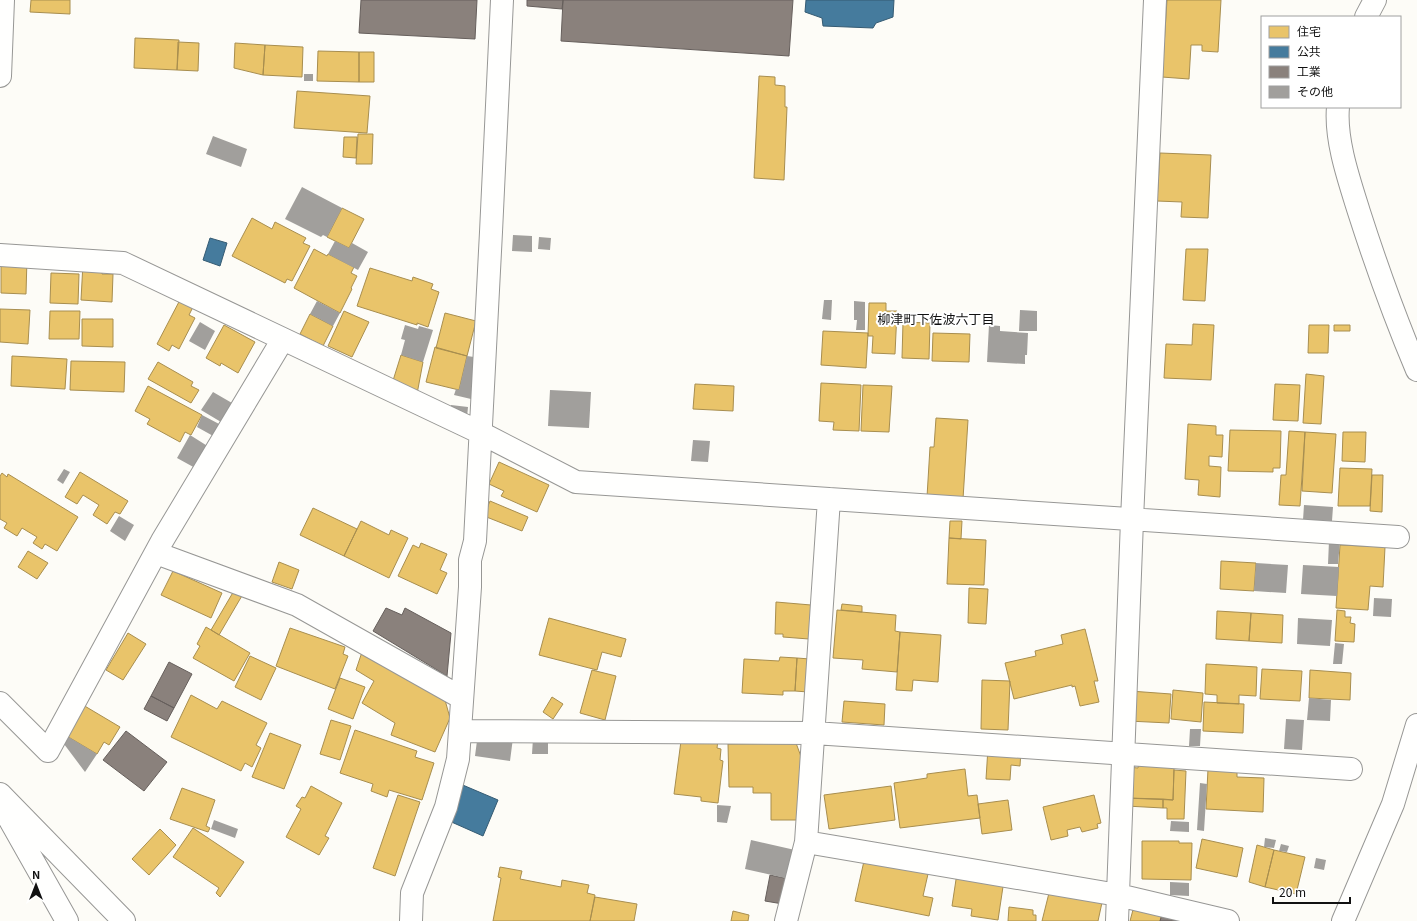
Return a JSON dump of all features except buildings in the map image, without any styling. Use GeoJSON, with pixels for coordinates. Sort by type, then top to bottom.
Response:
{"type":"FeatureCollection","features":[{"type":"Feature","properties":{"kind":"street"},"geometry":{"type":"LineString","coordinates":[[0,76],[3,0]]}},
{"type":"Feature","properties":{"kind":"street"},"geometry":{"type":"LineString","coordinates":[[412,921],[412,893],[446,807],[458,759],[470,587],[470,560],[475,541],[502,0]]}},
{"type":"Feature","properties":{"kind":"street"},"geometry":{"type":"LineString","coordinates":[[1117,921],[1132,520],[1155,0]]}},
{"type":"Feature","properties":{"kind":"street"},"geometry":{"type":"LineString","coordinates":[[1367,16],[1375,0]]}},
{"type":"Feature","properties":{"kind":"street"},"geometry":{"type":"LineString","coordinates":[[1338,108],[1337,119],[1345,169],[1374,261],[1417,370]]}},
{"type":"Feature","properties":{"kind":"street"},"geometry":{"type":"LineString","coordinates":[[0,255],[123,263],[481,433],[576,482],[1398,537]]}},
{"type":"Feature","properties":{"kind":"street"},"geometry":{"type":"LineString","coordinates":[[0,703],[48,751],[156,553],[283,340]]}},
{"type":"Feature","properties":{"kind":"street"},"geometry":{"type":"LineString","coordinates":[[786,921],[806,842],[829,499]]}},
{"type":"Feature","properties":{"kind":"street"},"geometry":{"type":"LineString","coordinates":[[156,553],[297,604],[462,698]]}},
{"type":"Feature","properties":{"kind":"street"},"geometry":{"type":"LineString","coordinates":[[1343,921],[1393,804],[1417,725]]}},
{"type":"Feature","properties":{"kind":"street"},"geometry":{"type":"LineString","coordinates":[[460,731],[814,733],[1351,769]]}},
{"type":"Feature","properties":{"kind":"street"},"geometry":{"type":"LineString","coordinates":[[0,794],[124,921]]}},
{"type":"Feature","properties":{"kind":"street"},"geometry":{"type":"LineString","coordinates":[[0,804],[67,921]]}},
{"type":"Feature","properties":{"kind":"street"},"geometry":{"type":"LineString","coordinates":[[806,842],[1118,895],[1228,921]]}},
{"type":"Feature","properties":{"kind":"district","name":"柳津町下佐波六丁目"},"geometry":{"type":"Point","coordinates":[936,319]}}]}
